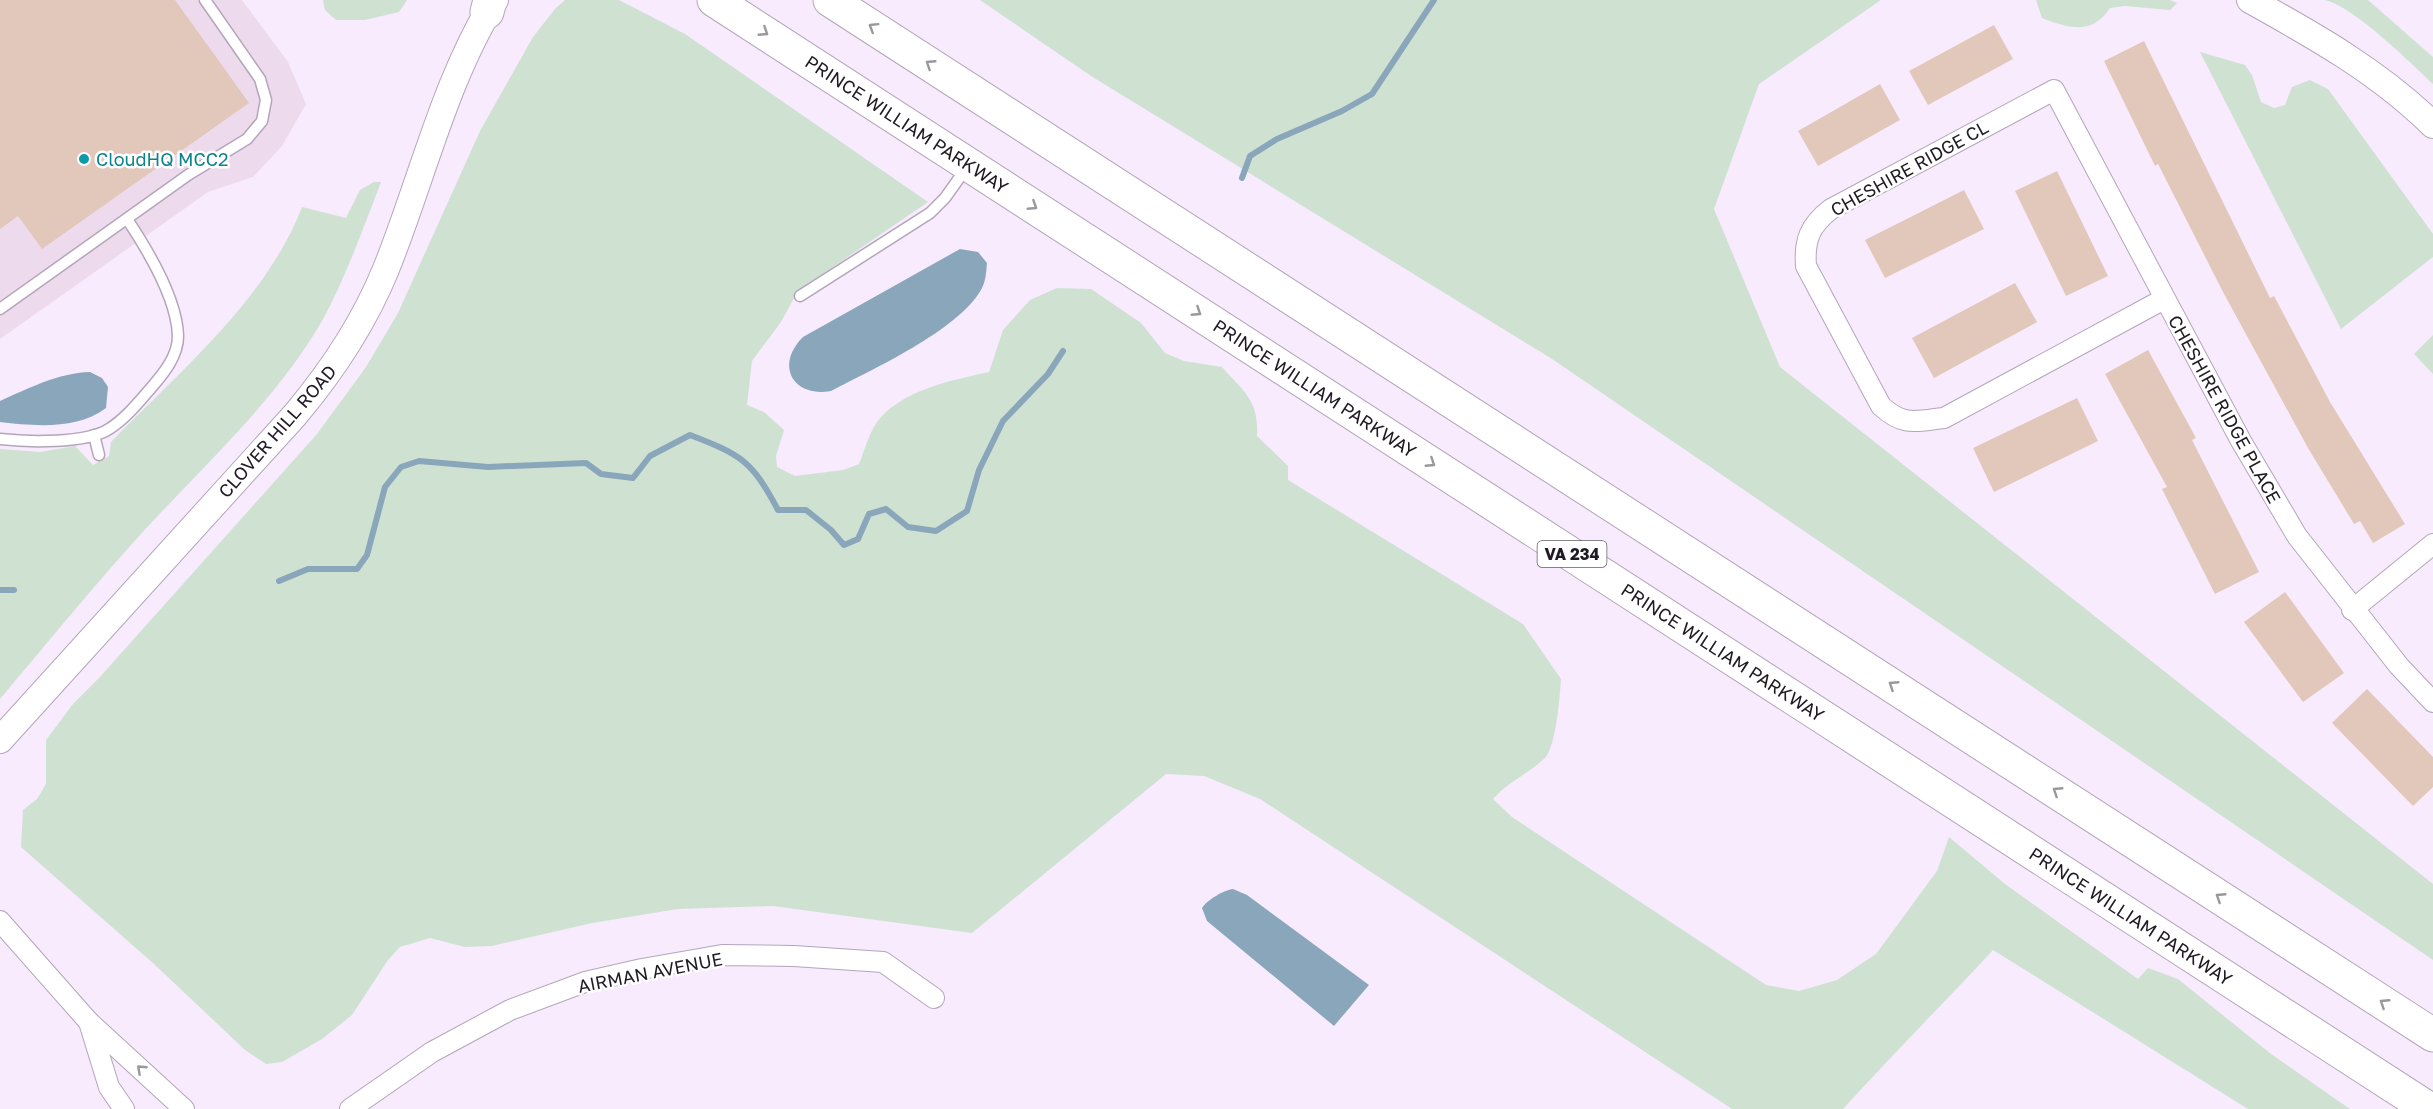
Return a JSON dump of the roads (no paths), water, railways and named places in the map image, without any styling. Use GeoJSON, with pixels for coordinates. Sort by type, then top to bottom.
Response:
{"type":"FeatureCollection","features":[{"type":"Feature","properties":{"kind":"highway","name":"PRINCE WILLIAM PARKWAY"},"geometry":{"type":"LineString","coordinates":[[714,0],[2429,1109]]}},
{"type":"Feature","properties":{"kind":"highway"},"geometry":{"type":"LineString","coordinates":[[830,0],[2433,1035]]}},
{"type":"Feature","properties":{"kind":"street"},"geometry":{"type":"LineString","coordinates":[[2250,0],[2341,51],[2374,74],[2433,125]]}},
{"type":"Feature","properties":{"kind":"street","name":"CLOVER HILL ROAD"},"geometry":{"type":"LineString","coordinates":[[1,739],[295,415],[338,359],[364,316],[385,271],[461,65],[490,4]]}},
{"type":"Feature","properties":{"kind":"street","name":"CHESHIRE RIDGE PLACE"},"geometry":{"type":"LineString","coordinates":[[2054,90],[2164,299],[2297,536],[2352,610],[2433,702]]}},
{"type":"Feature","properties":{"kind":"street","name":"CHESHIRE RIDGE CL"},"geometry":{"type":"LineString","coordinates":[[2054,90],[1831,209],[1817,220],[1808,234],[1804,249],[1806,266],[1811,276],[1881,406],[1894,418],[1908,422],[1944,418],[2164,299]]}},
{"type":"Feature","properties":{"kind":"street"},"geometry":{"type":"LineString","coordinates":[[2352,610],[2433,544]]}},
{"type":"Feature","properties":{"kind":"street"},"geometry":{"type":"LineString","coordinates":[[0,921],[90,1022],[184,1109]]}},
{"type":"Feature","properties":{"kind":"street","name":"AIRMAN AVENUE"},"geometry":{"type":"LineString","coordinates":[[350,1109],[432,1052],[510,1010],[585,982],[642,969],[722,956],[794,956],[883,962],[934,998]]}},
{"type":"Feature","properties":{"kind":"street"},"geometry":{"type":"LineString","coordinates":[[90,1022],[109,1087],[124,1109]]}},
{"type":"Feature","properties":{"kind":"lane"},"geometry":{"type":"LineString","coordinates":[[0,309],[188,175],[247,139],[262,121],[266,100],[260,79],[205,0]]}},
{"type":"Feature","properties":{"kind":"lane"},"geometry":{"type":"LineString","coordinates":[[800,296],[930,213],[945,198],[969,165]]}},
{"type":"Feature","properties":{"kind":"lane"},"geometry":{"type":"LineString","coordinates":[[0,439],[29,441],[94,435],[110,429],[157,381],[177,347],[177,320],[173,307],[127,219]]}},
{"type":"Feature","properties":{"kind":"lane"},"geometry":{"type":"LineString","coordinates":[[94,435],[99,455]]}},
{"type":"Feature","properties":{"kind":"water"},"geometry":{"type":"Polygon","coordinates":[[[960,249],[978,252],[987,263],[981,290],[953,320],[913,348],[831,391],[807,390],[792,378],[789,369],[790,359],[794,348],[803,337],[960,249]]]}},
{"type":"Feature","properties":{"kind":"water"},"geometry":{"type":"Polygon","coordinates":[[[90,372],[102,378],[108,387],[106,408],[95,415],[55,425],[0,422],[0,401],[55,378],[90,372]]]}},
{"type":"Feature","properties":{"kind":"water"},"geometry":{"type":"Polygon","coordinates":[[[1233,889],[1247,895],[1369,985],[1334,1026],[1207,921],[1202,908],[1204,905],[1225,891],[1233,889]]]}},
{"type":"Feature","properties":{"kind":"waterway"},"geometry":{"type":"LineString","coordinates":[[1242,178],[1250,156],[1277,139],[1342,111],[1372,94],[1434,0]]}},
{"type":"Feature","properties":{"kind":"waterway"},"geometry":{"type":"LineString","coordinates":[[279,581],[308,569],[357,569],[367,555],[385,487],[401,467],[419,461],[488,467],[586,463],[601,474],[633,478],[650,456],[690,435],[722,448],[744,462],[761,480],[778,510],[806,510],[831,530],[844,545],[858,539],[869,514],[886,509],[908,527],[936,531],[967,511],[979,470],[1003,421],[1048,374],[1063,351]]}},
{"type":"Feature","properties":{"kind":"waterway"},"geometry":{"type":"LineString","coordinates":[[0,590],[14,590]]}},
{"type":"Feature","properties":{"kind":"place","name":"CloudHQ MCC2"},"geometry":{"type":"Point","coordinates":[84,159]}}]}
